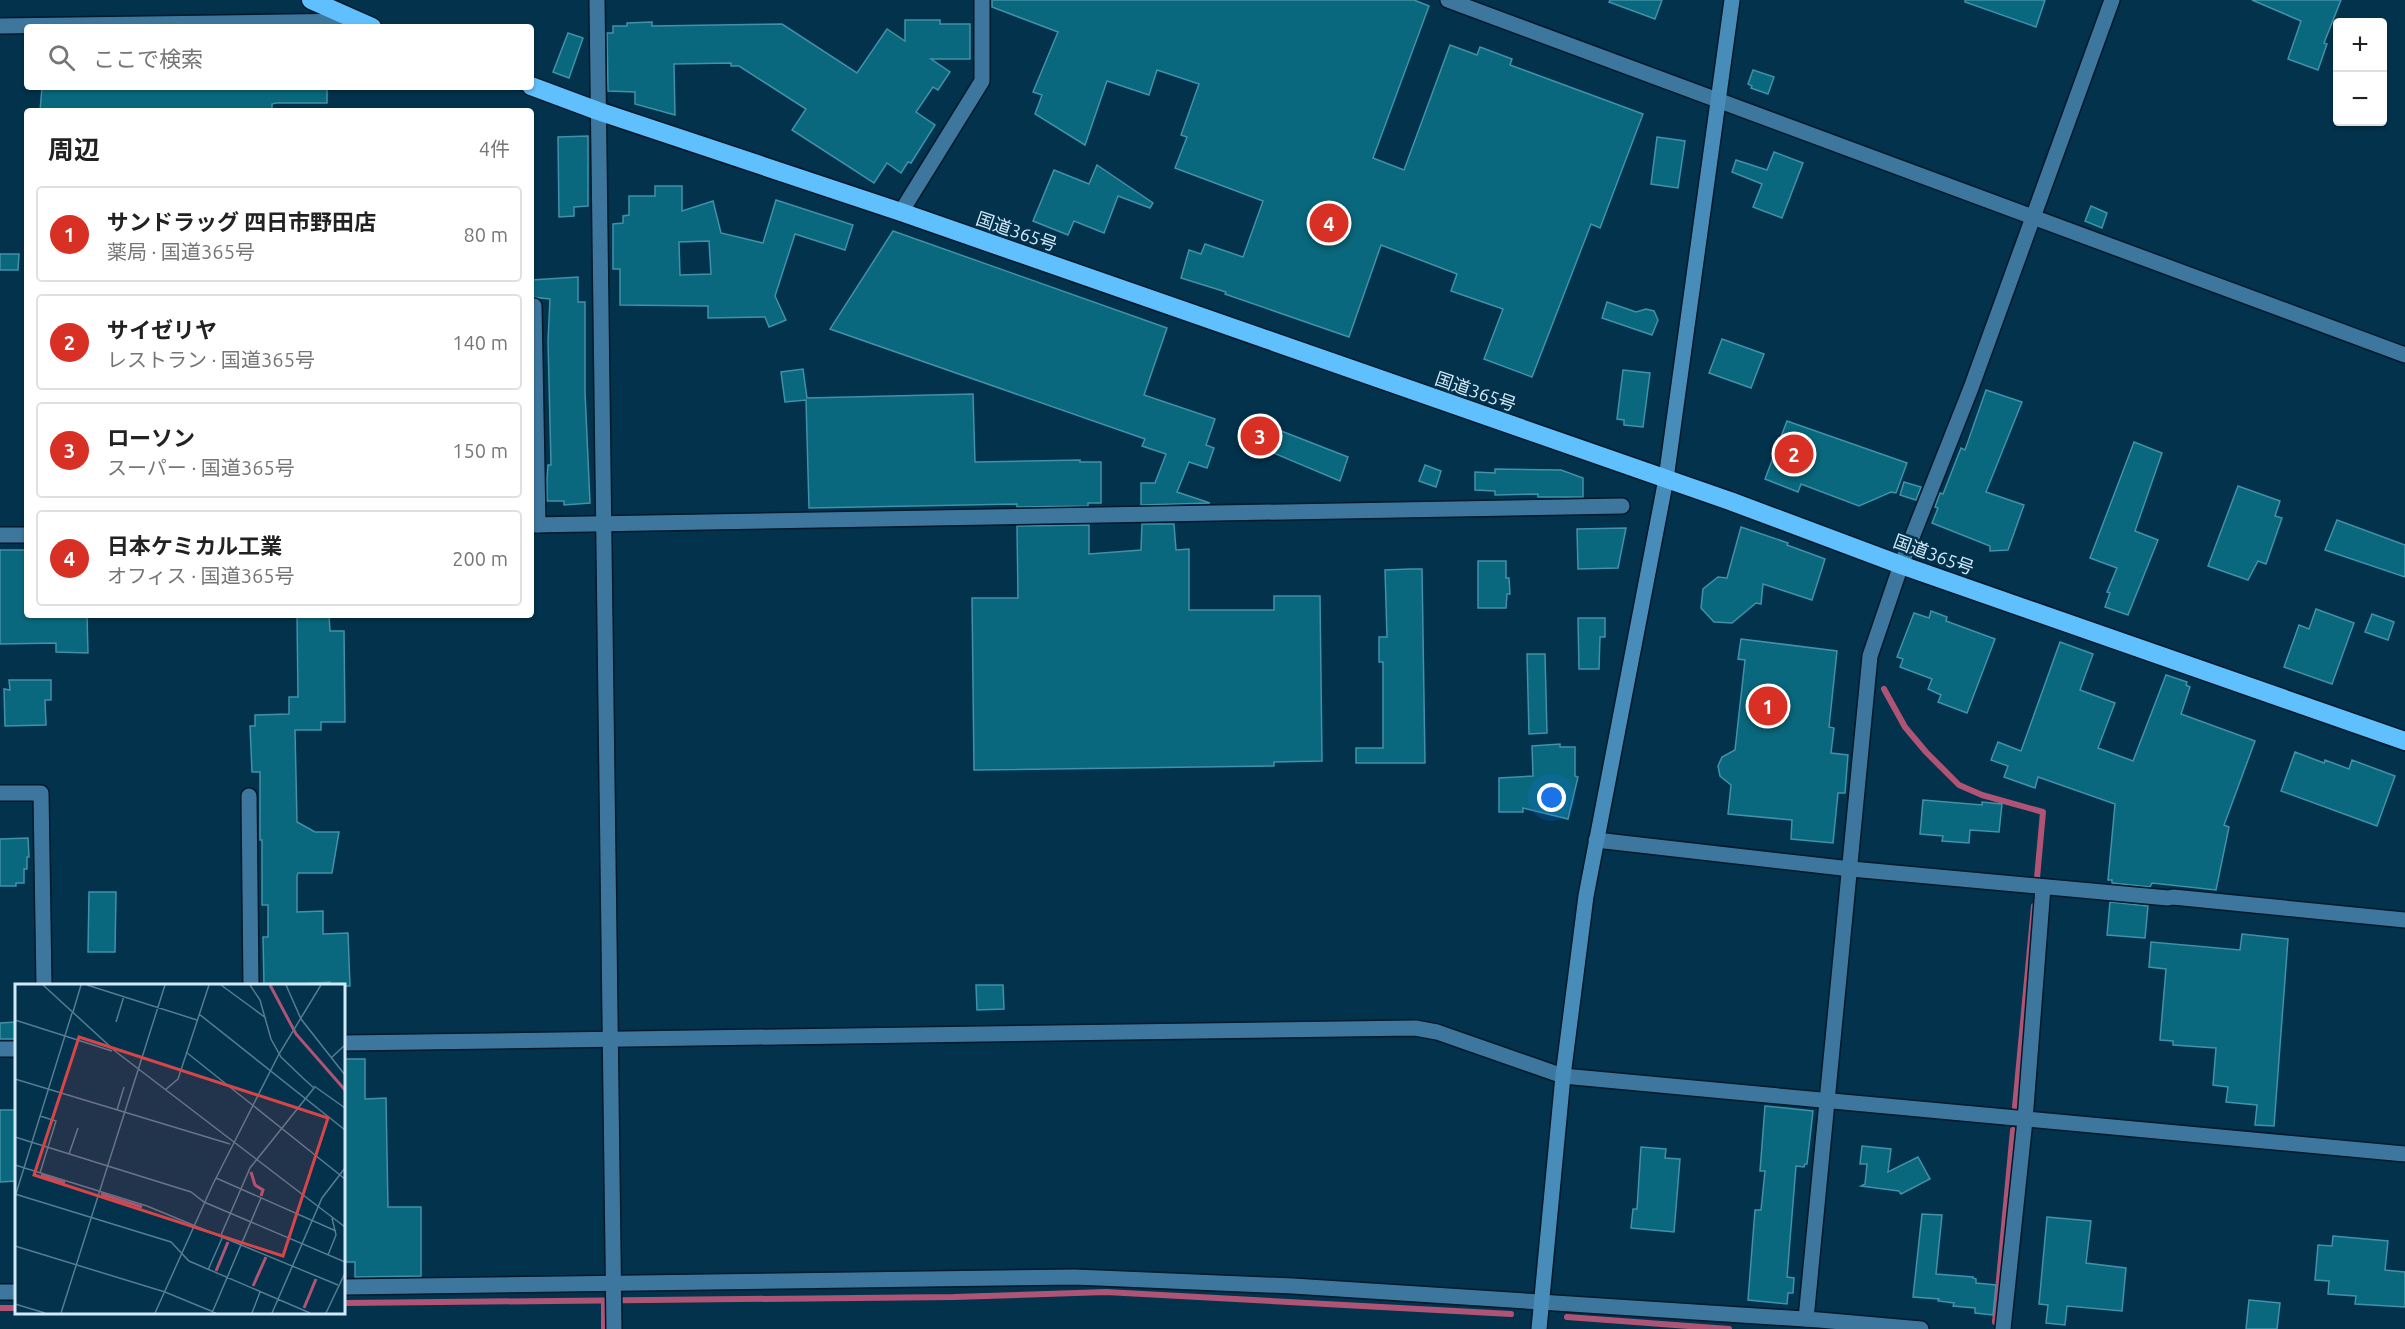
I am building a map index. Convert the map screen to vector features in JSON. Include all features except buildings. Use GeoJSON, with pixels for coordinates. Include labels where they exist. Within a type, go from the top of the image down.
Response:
{"type":"FeatureCollection","features":[{"type":"Feature","properties":{"kind":"highway"},"geometry":{"type":"LineString","coordinates":[[311,0],[364,24]]}},
{"type":"Feature","properties":{"kind":"highway","name":"国道365号"},"geometry":{"type":"LineString","coordinates":[[534,87],[598,111],[901,212],[1666,479],[1901,565],[2405,741]]}},
{"type":"Feature","properties":{"kind":"street"},"geometry":{"type":"LineString","coordinates":[[597,0],[614,1321]]}},
{"type":"Feature","properties":{"kind":"street"},"geometry":{"type":"LineString","coordinates":[[901,212],[982,81],[982,0]]}},
{"type":"Feature","properties":{"kind":"street"},"geometry":{"type":"LineString","coordinates":[[1448,0],[2405,355]]}},
{"type":"Feature","properties":{"kind":"street"},"geometry":{"type":"LineString","coordinates":[[1539,1329],[1563,1076],[1586,896],[1666,479],[1732,0]]}},
{"type":"Feature","properties":{"kind":"street"},"geometry":{"type":"LineString","coordinates":[[1816,1323],[1828,1100],[1870,656],[1901,565],[1971,388],[2112,0]]}},
{"type":"Feature","properties":{"kind":"street"},"geometry":{"type":"LineString","coordinates":[[0,26],[24,26]]}},
{"type":"Feature","properties":{"kind":"street"},"geometry":{"type":"LineString","coordinates":[[534,306],[535,525],[1622,506]]}},
{"type":"Feature","properties":{"kind":"street"},"geometry":{"type":"LineString","coordinates":[[0,535],[24,535]]}},
{"type":"Feature","properties":{"kind":"street"},"geometry":{"type":"LineString","coordinates":[[0,793],[41,793],[44,984]]}},
{"type":"Feature","properties":{"kind":"street"},"geometry":{"type":"LineString","coordinates":[[249,796],[251,984]]}},
{"type":"Feature","properties":{"kind":"street"},"geometry":{"type":"LineString","coordinates":[[1596,840],[1851,869],[2405,920]]}},
{"type":"Feature","properties":{"kind":"street"},"geometry":{"type":"LineString","coordinates":[[2003,1329],[2025,1120],[2043,887]]}},
{"type":"Feature","properties":{"kind":"street"},"geometry":{"type":"LineString","coordinates":[[345,1043],[1415,1028],[1437,1032],[1563,1076],[2405,1154]]}},
{"type":"Feature","properties":{"kind":"street"},"geometry":{"type":"LineString","coordinates":[[345,1287],[1075,1277],[1293,1286],[1921,1329]]}},
{"type":"Feature","properties":{"kind":"waterway"},"geometry":{"type":"LineString","coordinates":[[1884,689],[1905,727],[1959,785],[1982,795],[2043,812],[2037,878]]}},
{"type":"Feature","properties":{"kind":"waterway"},"geometry":{"type":"LineString","coordinates":[[2015,1107],[2034,906]]}},
{"type":"Feature","properties":{"kind":"waterway"},"geometry":{"type":"LineString","coordinates":[[1995,1322],[2013,1130]]}},
{"type":"Feature","properties":{"kind":"waterway"},"geometry":{"type":"LineString","coordinates":[[345,1303],[954,1297],[1106,1292],[1511,1314]]}},
{"type":"Feature","properties":{"kind":"waterway"},"geometry":{"type":"LineString","coordinates":[[604,1301],[604,1329]]}},
{"type":"Feature","properties":{"kind":"waterway"},"geometry":{"type":"LineString","coordinates":[[0,1308],[15,1308]]}},
{"type":"Feature","properties":{"kind":"waterway"},"geometry":{"type":"LineString","coordinates":[[1567,1317],[1729,1329]]}},
{"type":"Feature","properties":{"kind":"place","name":"日本ケミカル工業"},"geometry":{"type":"Point","coordinates":[1329,223]}},
{"type":"Feature","properties":{"kind":"place","name":"ローソン"},"geometry":{"type":"Point","coordinates":[1260,436]}},
{"type":"Feature","properties":{"kind":"place","name":"サイゼリヤ"},"geometry":{"type":"Point","coordinates":[1794,454]}},
{"type":"Feature","properties":{"kind":"place","name":"サンドラッグ 四日市野田店"},"geometry":{"type":"Point","coordinates":[1768,706]}}]}
